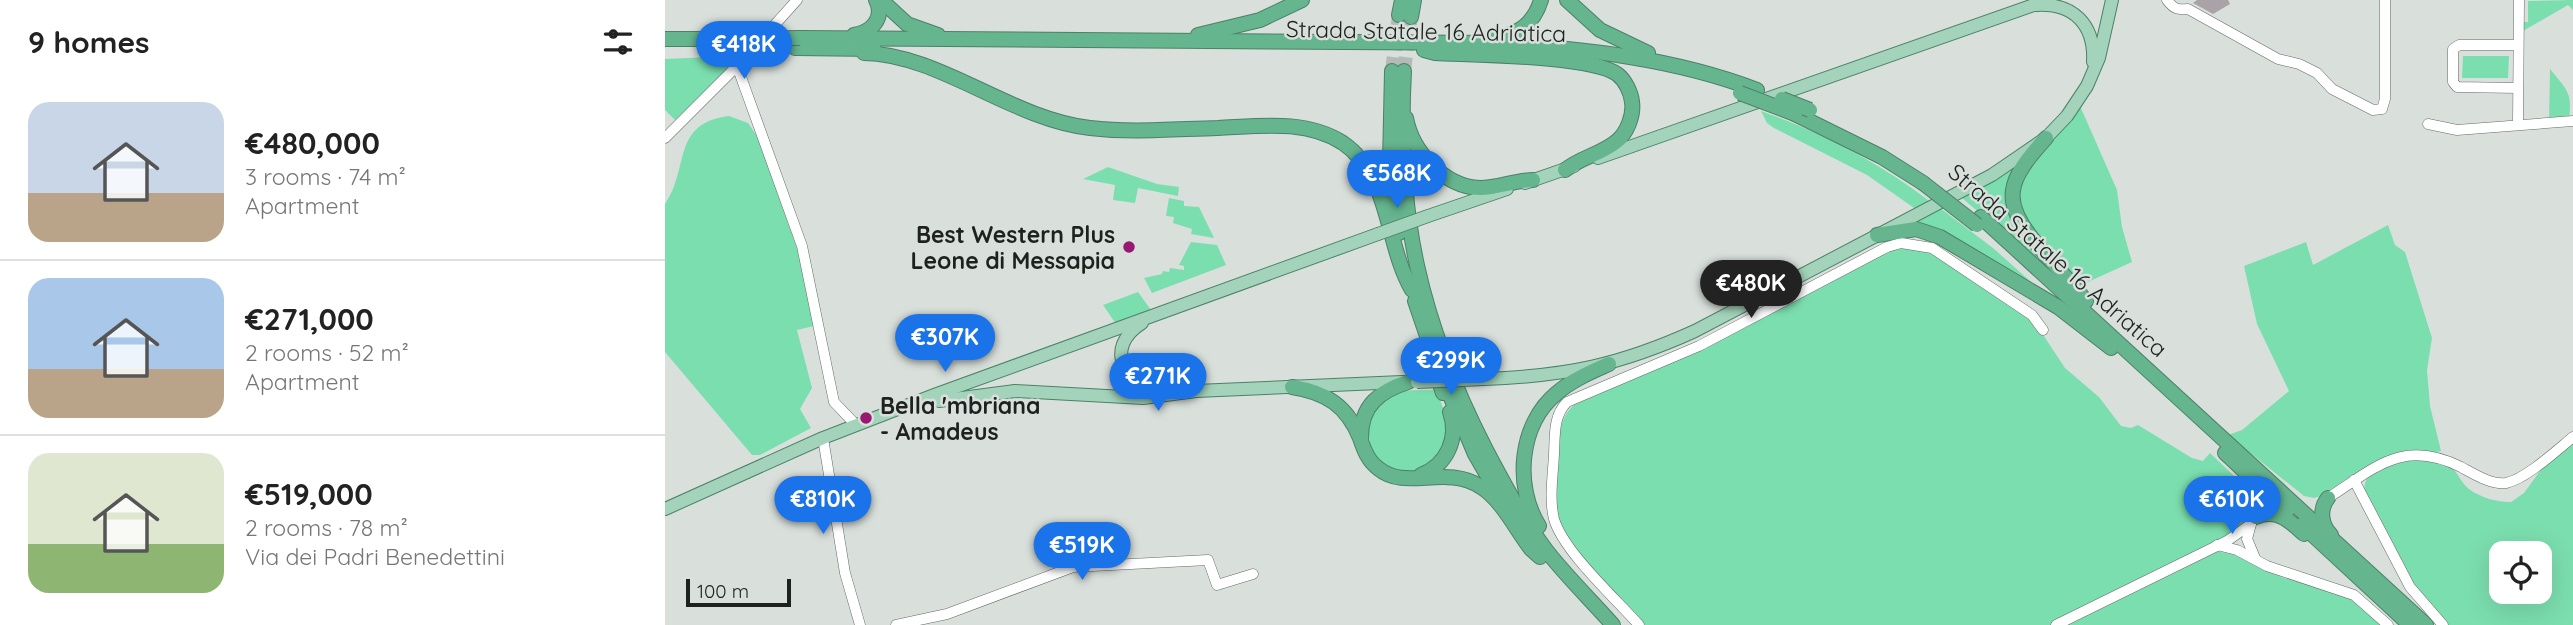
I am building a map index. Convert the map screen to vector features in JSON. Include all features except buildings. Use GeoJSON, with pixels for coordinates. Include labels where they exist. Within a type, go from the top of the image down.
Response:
{"type":"FeatureCollection","features":[{"type":"Feature","properties":{"kind":"highway"},"geometry":{"type":"LineString","coordinates":[[879,0],[902,20],[924,32],[1008,37],[1016,40]]}},
{"type":"Feature","properties":{"kind":"highway"},"geometry":{"type":"LineString","coordinates":[[797,43],[813,35],[857,35],[869,31],[879,17],[879,0]]}},
{"type":"Feature","properties":{"kind":"highway"},"geometry":{"type":"LineString","coordinates":[[1091,41],[1120,36],[1211,33],[1260,20],[1302,0]]}},
{"type":"Feature","properties":{"kind":"highway"},"geometry":{"type":"LineString","coordinates":[[1386,40],[1404,37],[1509,35],[1531,21],[1541,0]]}},
{"type":"Feature","properties":{"kind":"highway"},"geometry":{"type":"LineString","coordinates":[[1567,0],[1588,21],[1621,42],[1648,53],[1731,77],[1741,89]]}},
{"type":"Feature","properties":{"kind":"highway","name":"Strada Statale 16 Adriatica"},"geometry":{"type":"LineString","coordinates":[[665,39],[719,44]]}},
{"type":"Feature","properties":{"kind":"highway","name":"Strada Statale 16 Adriatica"},"geometry":{"type":"LineString","coordinates":[[665,48],[719,44],[1016,40],[1386,40],[1562,47],[1660,62],[1741,89],[1927,180]]}},
{"type":"Feature","properties":{"kind":"highway","name":"Strada Statale 16 Adriatica"},"geometry":{"type":"LineString","coordinates":[[797,43],[814,49],[1424,50],[1573,57],[1757,90],[1810,110],[1850,130],[1927,180],[1979,221],[2426,625]]}},
{"type":"Feature","properties":{"kind":"highway"},"geometry":{"type":"LineString","coordinates":[[814,49],[872,53],[909,61],[1031,114],[1090,128],[1289,126],[1324,133],[1352,151],[1371,176],[1381,199],[1404,277],[1412,290]]}},
{"type":"Feature","properties":{"kind":"highway"},"geometry":{"type":"LineString","coordinates":[[1424,50],[1435,53],[1527,57],[1597,66],[1619,76],[1626,85],[1632,103],[1632,114],[1624,133],[1617,141],[1577,160],[1565,170]]}},
{"type":"Feature","properties":{"kind":"highway"},"geometry":{"type":"LineString","coordinates":[[1398,71],[1390,163],[1401,246],[1412,290],[1429,343],[1475,454],[1506,508],[1540,557]]}},
{"type":"Feature","properties":{"kind":"highway"},"geometry":{"type":"LineString","coordinates":[[1398,71],[1407,77],[1406,119],[1409,132],[1420,151],[1438,171],[1472,187],[1483,188],[1533,180]]}},
{"type":"Feature","properties":{"kind":"highway"},"geometry":{"type":"LineString","coordinates":[[1398,71],[1405,210],[1422,293],[1440,347],[1464,406],[1514,504],[1547,550],[1613,625]]}},
{"type":"Feature","properties":{"kind":"highway"},"geometry":{"type":"LineString","coordinates":[[1877,235],[1907,229],[1940,237],[2058,307],[2114,344],[2115,333],[2025,231],[2014,212],[2013,196],[2017,178],[2029,157],[2046,138]]}},
{"type":"Feature","properties":{"kind":"highway"},"geometry":{"type":"LineString","coordinates":[[1417,477],[1442,461],[1453,435],[1452,418],[1430,354],[1429,343]]}},
{"type":"Feature","properties":{"kind":"highway","name":"Strada Statale 16 Adriatica"},"geometry":{"type":"LineString","coordinates":[[2114,344],[2212,441],[2410,625]]}},
{"type":"Feature","properties":{"kind":"highway"},"geometry":{"type":"LineString","coordinates":[[1587,597],[1581,583],[1532,515],[1526,496],[1524,465],[1530,435],[1539,414],[1555,394],[1579,377],[1609,364]]}},
{"type":"Feature","properties":{"kind":"highway"},"geometry":{"type":"LineString","coordinates":[[1361,441],[1362,421],[1371,403],[1385,390],[1412,382]]}},
{"type":"Feature","properties":{"kind":"highway"},"geometry":{"type":"LineString","coordinates":[[1292,387],[1318,392],[1334,401],[1348,415],[1369,458],[1380,471],[1397,478],[1455,476],[1483,488],[1531,549],[1601,625]]}},
{"type":"Feature","properties":{"kind":"highway"},"geometry":{"type":"LineString","coordinates":[[2212,441],[2218,453],[2255,490],[2259,500],[2254,520]]}},
{"type":"Feature","properties":{"kind":"highway"},"geometry":{"type":"LineString","coordinates":[[2253,466],[2262,469],[2298,500],[2313,502],[2328,498]]}},
{"type":"Feature","properties":{"kind":"highway"},"geometry":{"type":"LineString","coordinates":[[2328,498],[2322,513],[2327,531],[2357,558],[2368,573]]}},
{"type":"Feature","properties":{"kind":"highway"},"geometry":{"type":"LineString","coordinates":[[2254,520],[2267,514],[2282,516],[2315,543],[2326,548]]}},
{"type":"Feature","properties":{"kind":"main road"},"geometry":{"type":"LineString","coordinates":[[665,509],[823,438],[1005,370],[1428,216],[2047,0]]}},
{"type":"Feature","properties":{"kind":"main road"},"geometry":{"type":"LineString","coordinates":[[1161,313],[1135,328],[1125,340],[1122,357],[1125,370],[1135,382],[1152,389],[1196,391],[1484,379],[1556,375],[1609,364],[1654,349],[1695,331],[1992,175],[2046,138],[2075,105],[2087,86],[2099,58],[2112,0]]}},
{"type":"Feature","properties":{"kind":"main road"},"geometry":{"type":"LineString","coordinates":[[2033,5],[2047,4],[2072,10],[2085,24],[2091,37],[2094,60],[2087,86]]}},
{"type":"Feature","properties":{"kind":"main road"},"geometry":{"type":"LineString","coordinates":[[1003,392],[996,390],[992,383],[993,378],[1005,370]]}},
{"type":"Feature","properties":{"kind":"main road"},"geometry":{"type":"LineString","coordinates":[[897,410],[952,398],[1003,392],[1143,398],[1196,391]]}},
{"type":"Feature","properties":{"kind":"street"},"geometry":{"type":"LineString","coordinates":[[665,138],[737,66],[797,0]]}},
{"type":"Feature","properties":{"kind":"street"},"geometry":{"type":"LineString","coordinates":[[2167,0],[2178,10],[2188,9],[2278,59],[2317,72],[2332,89],[2373,110],[2382,109],[2385,99],[2385,0]]}},
{"type":"Feature","properties":{"kind":"street"},"geometry":{"type":"LineString","coordinates":[[2518,124],[2519,0]]}},
{"type":"Feature","properties":{"kind":"street"},"geometry":{"type":"LineString","coordinates":[[2518,45],[2459,46],[2453,50],[2453,82],[2457,87],[2518,88]]}},
{"type":"Feature","properties":{"kind":"street"},"geometry":{"type":"LineString","coordinates":[[737,66],[801,246],[834,402],[856,425]]}},
{"type":"Feature","properties":{"kind":"street"},"geometry":{"type":"LineString","coordinates":[[2428,124],[2457,130],[2573,121]]}},
{"type":"Feature","properties":{"kind":"street"},"geometry":{"type":"LineString","coordinates":[[1639,625],[1581,562],[1555,523],[1552,504],[1555,426],[1560,409],[1567,402],[1699,346],[1887,247],[1901,243],[1932,248],[2032,315],[2043,330]]}},
{"type":"Feature","properties":{"kind":"street"},"geometry":{"type":"LineString","coordinates":[[2328,498],[2389,459],[2415,456],[2442,460],[2492,481],[2506,483],[2522,475],[2573,437]]}},
{"type":"Feature","properties":{"kind":"street"},"geometry":{"type":"LineString","coordinates":[[823,438],[845,573],[860,625]]}},
{"type":"Feature","properties":{"kind":"street"},"geometry":{"type":"LineString","coordinates":[[2354,480],[2410,587],[2443,625]]}},
{"type":"Feature","properties":{"kind":"street"},"geometry":{"type":"LineString","coordinates":[[2056,625],[2217,545],[2254,520]]}},
{"type":"Feature","properties":{"kind":"street"},"geometry":{"type":"LineString","coordinates":[[2254,520],[2247,539],[2256,559]]}},
{"type":"Feature","properties":{"kind":"street"},"geometry":{"type":"LineString","coordinates":[[2217,545],[2237,550],[2281,571],[2354,595],[2388,625]]}},
{"type":"Feature","properties":{"kind":"street"},"geometry":{"type":"LineString","coordinates":[[896,625],[947,614],[1073,567],[1208,559],[1217,585],[1253,574]]}},
{"type":"Feature","properties":{"kind":"green space"},"geometry":{"type":"Polygon","coordinates":[[[2573,0],[2573,10],[2568,5],[2523,31],[2523,22],[2528,22],[2528,1],[2573,0]]]}},
{"type":"Feature","properties":{"kind":"green space"},"geometry":{"type":"Polygon","coordinates":[[[734,56],[738,61],[675,120],[665,110],[665,59],[734,56]]]}},
{"type":"Feature","properties":{"kind":"green space"},"geometry":{"type":"Polygon","coordinates":[[[2463,56],[2509,56],[2508,78],[2462,78],[2463,56]]]}},
{"type":"Feature","properties":{"kind":"green space"},"geometry":{"type":"Polygon","coordinates":[[[2550,69],[2567,91],[2570,103],[2569,119],[2549,122],[2550,69]]]}},
{"type":"Feature","properties":{"kind":"green space"},"geometry":{"type":"Polygon","coordinates":[[[2080,106],[2117,190],[2122,227],[2132,262],[2079,286],[2026,227],[2018,205],[2019,190],[2035,158],[2080,106]]]}},
{"type":"Feature","properties":{"kind":"green space"},"geometry":{"type":"Polygon","coordinates":[[[1761,111],[1850,150],[1932,203],[1914,208],[1867,175],[1774,128],[1767,123],[1761,111]]]}},
{"type":"Feature","properties":{"kind":"green space"},"geometry":{"type":"Polygon","coordinates":[[[729,116],[748,123],[757,136],[797,248],[814,326],[797,330],[812,388],[800,409],[811,428],[760,455],[752,455],[665,352],[665,204],[673,190],[690,137],[711,120],[729,116]]]}},
{"type":"Feature","properties":{"kind":"green space"},"geometry":{"type":"Polygon","coordinates":[[[2018,164],[2010,203],[2069,289],[1962,198],[2018,164]]]}},
{"type":"Feature","properties":{"kind":"green space"},"geometry":{"type":"Polygon","coordinates":[[[1108,167],[1157,184],[1179,187],[1178,196],[1138,188],[1135,203],[1113,200],[1115,185],[1083,179],[1108,167]]]}},
{"type":"Feature","properties":{"kind":"green space"},"geometry":{"type":"Polygon","coordinates":[[[1169,198],[1184,201],[1184,206],[1199,207],[1214,238],[1191,234],[1192,229],[1173,223],[1174,217],[1166,216],[1169,198]]]}},
{"type":"Feature","properties":{"kind":"green space"},"geometry":{"type":"Polygon","coordinates":[[[1940,208],[1993,248],[2048,297],[1910,224],[1940,208]]]}},
{"type":"Feature","properties":{"kind":"green space"},"geometry":{"type":"Polygon","coordinates":[[[2388,225],[2395,245],[2405,252],[2432,338],[2427,370],[2430,406],[2441,451],[2389,456],[2370,465],[2325,495],[2314,498],[2304,496],[2228,435],[2242,430],[2289,391],[2257,324],[2244,266],[2306,242],[2313,265],[2388,225]]]}},
{"type":"Feature","properties":{"kind":"green space"},"geometry":{"type":"Polygon","coordinates":[[[1191,242],[1217,245],[1226,265],[1152,293],[1144,278],[1162,274],[1163,271],[1169,272],[1170,268],[1184,270],[1184,266],[1179,265],[1191,242]]]}},
{"type":"Feature","properties":{"kind":"green space"},"geometry":{"type":"Polygon","coordinates":[[[1908,248],[1934,254],[2032,318],[2065,368],[2099,397],[2121,426],[2131,428],[2138,425],[2192,458],[2203,461],[2210,453],[2250,491],[2255,501],[2250,520],[2226,538],[2051,625],[1645,625],[1585,561],[1564,533],[1558,520],[1555,497],[1559,440],[1561,426],[1571,408],[1577,402],[1658,368],[1893,250],[1908,248]]]}},
{"type":"Feature","properties":{"kind":"green space"},"geometry":{"type":"Polygon","coordinates":[[[1138,292],[1151,310],[1116,324],[1103,305],[1138,292]]]}},
{"type":"Feature","properties":{"kind":"green space"},"geometry":{"type":"Polygon","coordinates":[[[1436,390],[1448,430],[1440,455],[1434,463],[1419,470],[1402,473],[1388,468],[1377,458],[1371,444],[1369,429],[1372,414],[1381,401],[1398,392],[1436,390]]]}},
{"type":"Feature","properties":{"kind":"green space"},"geometry":{"type":"Polygon","coordinates":[[[2573,443],[2573,625],[2448,625],[2414,587],[2364,490],[2367,479],[2384,465],[2421,460],[2443,463],[2452,468],[2465,486],[2479,495],[2511,502],[2524,493],[2543,467],[2573,443]]]}},
{"type":"Feature","properties":{"kind":"green space"},"geometry":{"type":"Polygon","coordinates":[[[2217,551],[2243,557],[2284,578],[2353,599],[2384,625],[2065,625],[2217,551]]]}},
{"type":"Feature","properties":{"kind":"tunnel"},"geometry":{"type":"LineString","coordinates":[[1392,71],[1399,15]]}},
{"type":"Feature","properties":{"kind":"tunnel"},"geometry":{"type":"LineString","coordinates":[[1404,71],[1411,17]]}},
{"type":"Feature","properties":{"kind":"place","name":"Best Western Plus Leone di Messapia"},"geometry":{"type":"Point","coordinates":[1129,247]}},
{"type":"Feature","properties":{"kind":"place","name":"Bella 'mbriana - Amadeus"},"geometry":{"type":"Point","coordinates":[866,418]}}]}
